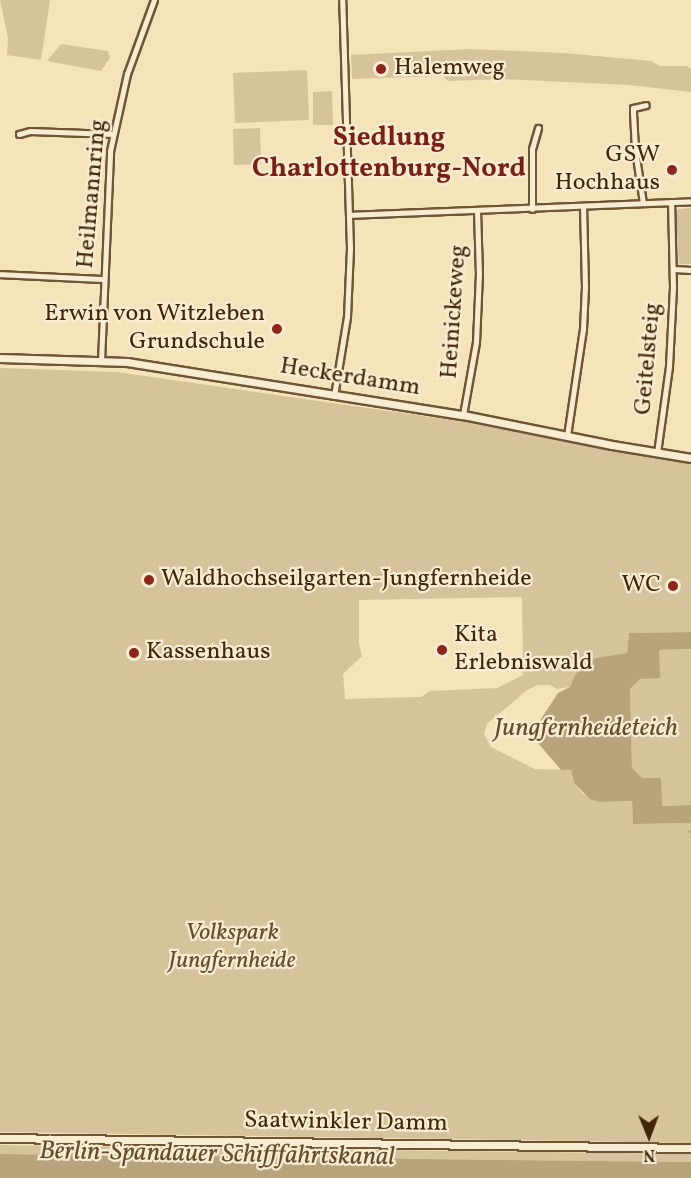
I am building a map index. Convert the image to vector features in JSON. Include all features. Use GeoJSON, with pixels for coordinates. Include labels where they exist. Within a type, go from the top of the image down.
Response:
{"type":"FeatureCollection","features":[{"type":"Feature","properties":{"kind":"street","name":"Heilmannring"},"geometry":{"type":"LineString","coordinates":[[101,361],[106,193],[113,134],[136,46],[154,0]]}},
{"type":"Feature","properties":{"kind":"street"},"geometry":{"type":"LineString","coordinates":[[334,396],[347,317],[350,248],[342,0]]}},
{"type":"Feature","properties":{"kind":"street"},"geometry":{"type":"LineString","coordinates":[[643,203],[636,161],[633,108],[646,105]]}},
{"type":"Feature","properties":{"kind":"street"},"geometry":{"type":"LineString","coordinates":[[532,209],[532,149],[538,128]]}},
{"type":"Feature","properties":{"kind":"street"},"geometry":{"type":"LineString","coordinates":[[19,134],[38,130],[113,134]]}},
{"type":"Feature","properties":{"kind":"street"},"geometry":{"type":"LineString","coordinates":[[349,215],[691,201]]}},
{"type":"Feature","properties":{"kind":"street","name":"Geitelsteig"},"geometry":{"type":"LineString","coordinates":[[657,453],[669,366],[674,268],[671,202]]}},
{"type":"Feature","properties":{"kind":"street"},"geometry":{"type":"LineString","coordinates":[[567,436],[583,329],[585,287],[583,207]]}},
{"type":"Feature","properties":{"kind":"street","name":"Heinickeweg"},"geometry":{"type":"LineString","coordinates":[[463,415],[476,342],[479,274],[477,211]]}},
{"type":"Feature","properties":{"kind":"street"},"geometry":{"type":"LineString","coordinates":[[674,268],[691,270]]}},
{"type":"Feature","properties":{"kind":"street"},"geometry":{"type":"LineString","coordinates":[[0,274],[104,279]]}},
{"type":"Feature","properties":{"kind":"street","name":"Heckerdamm"},"geometry":{"type":"LineString","coordinates":[[0,358],[127,362],[463,415],[691,458]]}},
{"type":"Feature","properties":{"kind":"street","name":"Saatwinkler Damm"},"geometry":{"type":"LineString","coordinates":[[0,1138],[691,1148]]}},
{"type":"Feature","properties":{"kind":"green space"},"geometry":{"type":"Polygon","coordinates":[[[0,0],[50,0],[41,60],[7,55],[8,38],[0,0]]]}},
{"type":"Feature","properties":{"kind":"green space"},"geometry":{"type":"Polygon","coordinates":[[[61,44],[108,51],[110,58],[101,71],[47,61],[61,44]]]}},
{"type":"Feature","properties":{"kind":"green space"},"geometry":{"type":"Polygon","coordinates":[[[470,49],[564,53],[651,61],[660,66],[687,66],[691,68],[691,92],[629,85],[502,79],[448,81],[443,76],[352,79],[351,55],[470,49]]]}},
{"type":"Feature","properties":{"kind":"green space"},"geometry":{"type":"Polygon","coordinates":[[[307,70],[309,120],[235,123],[233,73],[307,70]]]}},
{"type":"Feature","properties":{"kind":"green space"},"geometry":{"type":"Polygon","coordinates":[[[332,91],[333,125],[313,125],[313,92],[332,91]]]}},
{"type":"Feature","properties":{"kind":"green space"},"geometry":{"type":"Polygon","coordinates":[[[260,128],[261,164],[234,165],[233,129],[260,128]]]}},
{"type":"Feature","properties":{"kind":"green space"},"geometry":{"type":"Polygon","coordinates":[[[691,208],[691,264],[679,264],[675,212],[679,209],[691,208]]]}},
{"type":"Feature","properties":{"kind":"green space","name":"Volkspark Jungfernheide"},"geometry":{"type":"Polygon","coordinates":[[[0,368],[117,372],[465,422],[691,464],[691,632],[629,633],[627,654],[597,658],[584,665],[575,675],[570,687],[557,689],[550,685],[538,685],[527,690],[487,724],[484,734],[491,747],[535,769],[571,770],[574,783],[582,793],[599,802],[632,801],[633,824],[691,823],[691,1143],[0,1132],[0,368]],[[522,597],[359,600],[359,644],[362,656],[343,674],[345,699],[421,697],[430,691],[497,688],[523,675],[522,597]]]}},
{"type":"Feature","properties":{"kind":"green space"},"geometry":{"type":"Polygon","coordinates":[[[691,649],[691,805],[661,806],[632,768],[630,689],[659,650],[691,649]]]}},
{"type":"Feature","properties":{"kind":"green space"},"geometry":{"type":"Polygon","coordinates":[[[0,1145],[691,1154],[691,1162],[0,1154],[0,1145]]]}},
{"type":"Feature","properties":{"kind":"water","name":"Jungfernheideteich"},"geometry":{"type":"Polygon","coordinates":[[[691,632],[691,649],[659,650],[660,678],[640,679],[630,689],[632,768],[642,778],[661,778],[662,806],[691,805],[691,823],[633,824],[632,801],[599,802],[590,799],[574,783],[571,770],[561,770],[538,743],[541,719],[558,693],[570,687],[575,675],[584,665],[596,658],[627,653],[629,633],[691,632]]]}},
{"type":"Feature","properties":{"kind":"water","name":"Berlin-Spandauer Schifffahrtskanal"},"geometry":{"type":"Polygon","coordinates":[[[0,1154],[691,1162],[691,1178],[0,1178],[0,1154]]]}},
{"type":"Feature","properties":{"kind":"place","name":"Halemweg"},"geometry":{"type":"Point","coordinates":[381,69]}},
{"type":"Feature","properties":{"kind":"place","name":"GSW Hochhaus"},"geometry":{"type":"Point","coordinates":[672,170]}},
{"type":"Feature","properties":{"kind":"place","name":"Erwin von Witzleben Grundschule"},"geometry":{"type":"Point","coordinates":[277,329]}},
{"type":"Feature","properties":{"kind":"place","name":"Waldhochseilgarten-Jungfernheide"},"geometry":{"type":"Point","coordinates":[149,580]}},
{"type":"Feature","properties":{"kind":"place","name":"WC"},"geometry":{"type":"Point","coordinates":[673,586]}},
{"type":"Feature","properties":{"kind":"place","name":"Kita Erlebniswald"},"geometry":{"type":"Point","coordinates":[442,650]}},
{"type":"Feature","properties":{"kind":"place","name":"Kassenhaus"},"geometry":{"type":"Point","coordinates":[134,653]}},
{"type":"Feature","properties":{"kind":"district","name":"Siedlung Charlottenburg-Nord"},"geometry":{"type":"Point","coordinates":[389,154]}}]}
